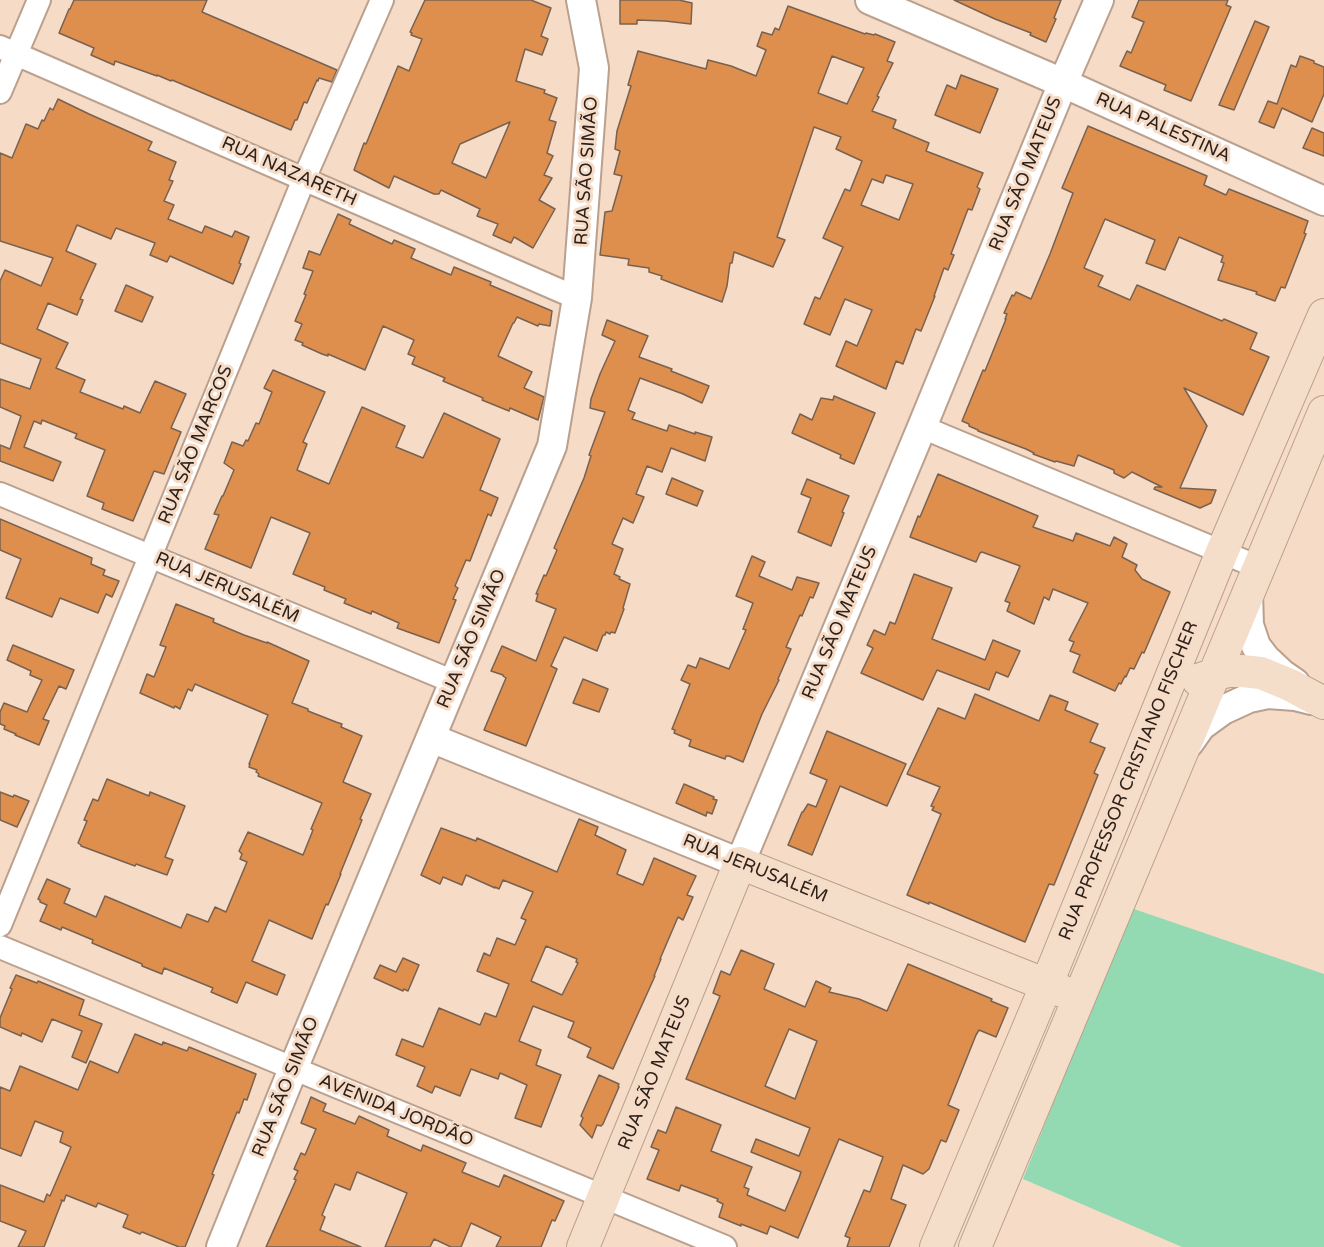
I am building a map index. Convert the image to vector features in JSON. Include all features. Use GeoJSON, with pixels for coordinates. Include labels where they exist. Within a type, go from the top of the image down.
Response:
{"type":"FeatureCollection","features":[{"type":"Feature","properties":{"kind":"main road","name":"RUA PROFESSOR CRISTIANO FISCHER"},"geometry":{"type":"LineString","coordinates":[[936,1247],[1046,986],[1222,552],[1324,315]]}},
{"type":"Feature","properties":{"kind":"main road","name":"RUA PROFESSOR CRISTIANO FISCHER"},"geometry":{"type":"LineString","coordinates":[[975,1247],[1324,412]]}},
{"type":"Feature","properties":{"kind":"main road"},"geometry":{"type":"LineString","coordinates":[[1154,717],[1173,694],[1192,682],[1229,671],[1261,673],[1324,703]]}},
{"type":"Feature","properties":{"kind":"main road","name":"RUA JERUSALÉM"},"geometry":{"type":"LineString","coordinates":[[740,863],[1080,998]]}},
{"type":"Feature","properties":{"kind":"main road","name":"RUA SÃO MATEUS"},"geometry":{"type":"LineString","coordinates":[[583,1247],[740,863]]}},
{"type":"Feature","properties":{"kind":"street"},"geometry":{"type":"LineString","coordinates":[[0,92],[8,50],[39,0]]}},
{"type":"Feature","properties":{"kind":"street","name":"RUA SÃO MARCOS"},"geometry":{"type":"LineString","coordinates":[[0,925],[304,179],[382,0]]}},
{"type":"Feature","properties":{"kind":"street","name":"RUA SÃO SIMÃO"},"geometry":{"type":"LineString","coordinates":[[221,1247],[552,446],[577,298],[594,68],[581,0]]}},
{"type":"Feature","properties":{"kind":"street","name":"RUA PALESTINA"},"geometry":{"type":"LineString","coordinates":[[870,0],[1063,83],[1324,201]]}},
{"type":"Feature","properties":{"kind":"street","name":"RUA SÃO MATEUS"},"geometry":{"type":"LineString","coordinates":[[740,863],[1099,0]]}},
{"type":"Feature","properties":{"kind":"street","name":"RUA NAZARETH"},"geometry":{"type":"LineString","coordinates":[[8,50],[577,298]]}},
{"type":"Feature","properties":{"kind":"street"},"geometry":{"type":"LineString","coordinates":[[922,427],[1222,552],[1253,580],[1249,625],[1256,646],[1266,660],[1282,674],[1324,703]]}},
{"type":"Feature","properties":{"kind":"street","name":"RUA JERUSALÉM"},"geometry":{"type":"LineString","coordinates":[[0,494],[454,682]]}},
{"type":"Feature","properties":{"kind":"street"},"geometry":{"type":"LineString","coordinates":[[1184,750],[1201,726],[1223,710],[1249,698],[1268,694],[1295,696],[1324,703]]}},
{"type":"Feature","properties":{"kind":"street","name":"RUA JERUSALÉM"},"geometry":{"type":"LineString","coordinates":[[431,738],[740,863]]}},
{"type":"Feature","properties":{"kind":"street","name":"AVENIDA JORDÃO"},"geometry":{"type":"LineString","coordinates":[[0,947],[725,1247]]}},
{"type":"Feature","properties":{"kind":"green space"},"geometry":{"type":"Polygon","coordinates":[[[1131,908],[1324,974],[1324,1247],[1182,1247],[1023,1179],[1131,908]]]}},
{"type":"Feature","properties":{"kind":"building"},"geometry":{"type":"Polygon","coordinates":[[[74,0],[207,0],[202,12],[337,70],[332,82],[319,78],[317,80],[291,130],[172,80],[115,61],[114,65],[91,55],[94,48],[59,33],[74,0]]]}},
{"type":"Feature","properties":{"kind":"building"},"geometry":{"type":"Polygon","coordinates":[[[425,0],[531,0],[551,8],[541,36],[548,39],[542,55],[525,49],[516,81],[545,90],[544,93],[557,98],[549,120],[556,122],[547,153],[553,156],[544,175],[552,178],[539,200],[555,209],[533,248],[514,237],[511,243],[493,235],[498,224],[477,216],[480,209],[441,190],[439,194],[434,194],[394,176],[389,188],[354,170],[398,66],[409,71],[422,39],[411,35],[410,32],[425,0]],[[510,122],[460,144],[452,163],[486,178],[510,122]]]}},
{"type":"Feature","properties":{"kind":"building"},"geometry":{"type":"Polygon","coordinates":[[[620,0],[679,0],[692,3],[691,24],[637,20],[637,24],[620,24],[620,0]]]}},
{"type":"Feature","properties":{"kind":"building"},"geometry":{"type":"Polygon","coordinates":[[[954,0],[1061,0],[1046,42],[1030,35],[1031,33],[954,0]]]}},
{"type":"Feature","properties":{"kind":"building"},"geometry":{"type":"Polygon","coordinates":[[[1139,0],[1228,0],[1226,5],[1231,7],[1191,101],[1164,90],[1166,85],[1120,66],[1127,51],[1131,53],[1144,22],[1132,17],[1139,0]]]}},
{"type":"Feature","properties":{"kind":"building"},"geometry":{"type":"Polygon","coordinates":[[[788,6],[865,34],[875,34],[895,42],[887,61],[893,63],[872,111],[896,120],[893,128],[929,143],[926,151],[983,173],[972,210],[968,209],[951,254],[954,255],[948,270],[944,268],[921,331],[916,329],[903,364],[896,361],[886,389],[836,366],[846,341],[857,346],[872,310],[845,299],[830,335],[804,324],[815,297],[820,299],[843,247],[823,238],[845,189],[850,191],[862,161],[836,149],[841,137],[814,127],[777,237],[785,240],[773,267],[734,252],[722,302],[661,279],[662,276],[649,272],[649,268],[628,265],[629,259],[600,255],[605,212],[612,211],[622,176],[614,174],[620,151],[615,149],[617,131],[631,86],[628,85],[638,51],[706,69],[708,60],[756,76],[766,50],[757,46],[762,32],[772,35],[775,28],[779,30],[788,6]],[[832,56],[818,93],[847,104],[864,68],[832,56]],[[886,175],[883,183],[872,179],[861,205],[899,220],[913,184],[886,175]]]}},
{"type":"Feature","properties":{"kind":"building"},"geometry":{"type":"Polygon","coordinates":[[[1255,21],[1269,27],[1234,110],[1219,105],[1255,21]]]}},
{"type":"Feature","properties":{"kind":"building"},"geometry":{"type":"Polygon","coordinates":[[[1300,56],[1324,67],[1324,94],[1312,122],[1282,108],[1274,128],[1259,122],[1268,101],[1277,104],[1291,65],[1296,67],[1300,56]]]}},
{"type":"Feature","properties":{"kind":"building"},"geometry":{"type":"Polygon","coordinates":[[[961,75],[998,89],[980,133],[935,115],[947,85],[956,89],[961,75]]]}},
{"type":"Feature","properties":{"kind":"building"},"geometry":{"type":"Polygon","coordinates":[[[58,99],[152,142],[148,150],[176,162],[169,180],[173,181],[164,201],[174,205],[168,219],[202,233],[205,226],[232,237],[235,231],[249,237],[233,284],[170,256],[167,262],[150,255],[155,243],[116,228],[111,239],[77,225],[66,251],[96,264],[80,299],[83,300],[77,315],[48,303],[37,329],[68,343],[56,368],[85,380],[80,392],[123,409],[124,406],[140,413],[155,381],[186,394],[171,428],[181,432],[164,474],[154,471],[133,521],[102,509],[104,503],[87,496],[105,450],[75,438],[77,434],[42,420],[41,424],[34,421],[24,447],[61,462],[53,481],[0,461],[0,445],[10,449],[21,416],[0,407],[0,379],[30,389],[41,359],[0,343],[0,281],[5,270],[41,286],[53,258],[0,241],[0,153],[12,158],[26,124],[38,129],[50,108],[53,110],[58,99]]]}},
{"type":"Feature","properties":{"kind":"building"},"geometry":{"type":"Polygon","coordinates":[[[1088,126],[1207,176],[1204,185],[1226,195],[1229,189],[1308,221],[1304,233],[1306,234],[1285,288],[1281,287],[1275,301],[1256,294],[1257,292],[1218,280],[1224,263],[1221,262],[1223,256],[1179,237],[1165,270],[1146,263],[1155,240],[1105,219],[1084,268],[1103,276],[1098,286],[1130,300],[1137,285],[1222,321],[1224,319],[1257,333],[1250,349],[1269,357],[1243,415],[1184,388],[1207,426],[1180,488],[1216,490],[1211,503],[1200,508],[1154,489],[1162,487],[1132,472],[1124,478],[1114,473],[1114,470],[1078,455],[1074,466],[1055,462],[978,431],[962,421],[1006,319],[1007,314],[1004,313],[1012,295],[1014,296],[1016,292],[1031,299],[1073,193],[1062,188],[1088,126]]]}},
{"type":"Feature","properties":{"kind":"building"},"geometry":{"type":"Polygon","coordinates":[[[1312,128],[1324,133],[1324,156],[1303,148],[1312,128]]]}},
{"type":"Feature","properties":{"kind":"building"},"geometry":{"type":"Polygon","coordinates":[[[338,214],[351,220],[349,224],[392,244],[394,240],[415,249],[411,258],[451,275],[454,267],[552,311],[550,326],[539,324],[538,326],[517,317],[498,356],[532,372],[524,388],[544,397],[538,420],[510,408],[509,411],[482,400],[483,398],[443,381],[445,378],[412,364],[415,357],[408,354],[414,340],[383,326],[365,370],[328,354],[328,356],[322,354],[295,340],[302,324],[295,321],[313,271],[303,268],[309,251],[320,255],[338,214]]]}},
{"type":"Feature","properties":{"kind":"building"},"geometry":{"type":"Polygon","coordinates":[[[126,285],[153,297],[142,322],[115,311],[126,285]]]}},
{"type":"Feature","properties":{"kind":"building"},"geometry":{"type":"Polygon","coordinates":[[[607,320],[648,336],[639,357],[709,386],[702,403],[640,378],[628,410],[635,413],[632,419],[667,431],[669,425],[712,437],[705,461],[671,448],[662,472],[647,466],[636,494],[644,497],[633,523],[623,518],[612,544],[623,549],[614,574],[630,584],[615,633],[606,632],[603,635],[597,651],[564,637],[551,666],[557,669],[526,746],[484,730],[506,678],[491,671],[502,646],[536,661],[556,609],[536,601],[538,594],[536,594],[557,550],[554,548],[584,478],[591,456],[589,455],[605,412],[590,408],[600,374],[615,341],[602,335],[607,320]]]}},
{"type":"Feature","properties":{"kind":"building"},"geometry":{"type":"Polygon","coordinates":[[[273,370],[325,392],[303,442],[307,444],[297,470],[329,484],[362,407],[405,426],[396,447],[423,458],[444,413],[500,439],[480,490],[498,498],[491,516],[488,514],[470,561],[466,560],[455,586],[458,588],[453,599],[456,600],[439,643],[397,628],[399,623],[372,611],[371,614],[344,603],[346,599],[324,590],[325,587],[293,574],[310,533],[271,517],[251,568],[205,549],[219,515],[214,514],[234,470],[224,463],[232,442],[243,446],[246,440],[248,441],[256,423],[259,424],[272,392],[264,388],[273,370]]]}},
{"type":"Feature","properties":{"kind":"building"},"geometry":{"type":"Polygon","coordinates":[[[834,396],[875,413],[854,464],[840,458],[841,455],[792,433],[800,414],[812,420],[821,398],[833,400],[834,396]]]}},
{"type":"Feature","properties":{"kind":"building"},"geometry":{"type":"Polygon","coordinates":[[[938,474],[1038,516],[1033,527],[1073,541],[1076,533],[1110,546],[1114,537],[1127,544],[1122,557],[1137,565],[1135,570],[1142,579],[1170,592],[1144,653],[1142,652],[1134,669],[1130,668],[1115,691],[1073,672],[1080,655],[1070,651],[1074,642],[1069,640],[1088,603],[1053,589],[1049,600],[1044,597],[1034,624],[1007,611],[1010,603],[1005,601],[1020,566],[982,552],[976,562],[910,537],[938,474]]]}},
{"type":"Feature","properties":{"kind":"building"},"geometry":{"type":"Polygon","coordinates":[[[672,478],[703,491],[697,506],[666,494],[672,478]]]}},
{"type":"Feature","properties":{"kind":"building"},"geometry":{"type":"Polygon","coordinates":[[[807,479],[849,496],[831,546],[798,532],[811,498],[801,494],[807,479]]]}},
{"type":"Feature","properties":{"kind":"building"},"geometry":{"type":"Polygon","coordinates":[[[0,519],[92,558],[91,564],[105,570],[103,575],[119,581],[112,597],[106,594],[98,613],[60,598],[52,617],[6,598],[21,559],[0,550],[0,519]]]}},
{"type":"Feature","properties":{"kind":"building"},"geometry":{"type":"Polygon","coordinates":[[[752,556],[765,562],[759,576],[792,590],[797,577],[819,583],[813,598],[810,597],[802,616],[800,615],[786,647],[791,649],[743,762],[729,756],[725,759],[689,746],[691,740],[674,733],[675,730],[672,729],[690,684],[681,680],[688,665],[696,668],[700,658],[729,669],[746,630],[743,629],[753,603],[736,596],[752,556]]]}},
{"type":"Feature","properties":{"kind":"building"},"geometry":{"type":"Polygon","coordinates":[[[914,574],[952,588],[932,639],[985,660],[993,640],[1020,651],[1008,677],[996,672],[989,690],[937,670],[923,700],[861,673],[873,648],[867,645],[874,630],[885,635],[890,622],[895,624],[914,574]]]}},
{"type":"Feature","properties":{"kind":"building"},"geometry":{"type":"Polygon","coordinates":[[[176,604],[214,619],[213,622],[309,661],[292,703],[342,724],[341,727],[362,736],[343,782],[371,794],[341,874],[312,939],[269,920],[252,961],[285,975],[277,995],[246,982],[237,1003],[211,992],[213,988],[164,968],[162,974],[92,943],[93,940],[40,921],[47,905],[38,899],[47,879],[70,889],[64,903],[96,917],[105,896],[181,928],[187,914],[208,922],[215,907],[226,912],[247,862],[240,859],[242,854],[239,851],[248,832],[303,855],[322,803],[258,776],[257,770],[249,767],[268,715],[195,684],[192,691],[188,689],[180,709],[140,693],[147,674],[154,677],[166,647],[160,645],[176,604]]]}},
{"type":"Feature","properties":{"kind":"building"},"geometry":{"type":"Polygon","coordinates":[[[13,645],[74,670],[66,689],[59,686],[43,719],[49,721],[39,745],[15,735],[0,724],[0,712],[4,703],[27,712],[42,680],[30,675],[31,671],[7,660],[13,645]]]}},
{"type":"Feature","properties":{"kind":"building"},"geometry":{"type":"Polygon","coordinates":[[[583,679],[608,689],[599,712],[573,703],[583,679]]]}},
{"type":"Feature","properties":{"kind":"building"},"geometry":{"type":"Polygon","coordinates":[[[975,694],[1039,721],[1050,695],[1068,702],[1065,710],[1098,724],[1090,742],[1105,748],[1094,773],[1098,775],[1054,885],[1049,884],[1025,942],[907,895],[941,814],[932,810],[934,807],[931,806],[940,787],[907,774],[938,708],[965,719],[975,694]]]}},
{"type":"Feature","properties":{"kind":"building"},"geometry":{"type":"Polygon","coordinates":[[[827,731],[906,764],[887,806],[840,786],[812,855],[788,845],[802,812],[808,804],[816,807],[827,780],[810,773],[827,731]]]}},
{"type":"Feature","properties":{"kind":"building"},"geometry":{"type":"Polygon","coordinates":[[[107,779],[149,796],[150,792],[185,806],[165,857],[173,860],[167,875],[136,864],[135,866],[78,843],[93,799],[98,801],[107,779]]]}},
{"type":"Feature","properties":{"kind":"building"},"geometry":{"type":"Polygon","coordinates":[[[684,784],[717,800],[712,814],[707,812],[706,816],[676,803],[684,784]]]}},
{"type":"Feature","properties":{"kind":"building"},"geometry":{"type":"Polygon","coordinates":[[[0,792],[29,801],[17,827],[0,820],[0,792]]]}},
{"type":"Feature","properties":{"kind":"building"},"geometry":{"type":"Polygon","coordinates":[[[579,819],[598,827],[595,835],[626,850],[617,874],[643,885],[654,858],[696,876],[687,895],[693,897],[683,920],[678,917],[655,976],[613,1069],[587,1057],[591,1048],[568,1037],[574,1022],[533,1006],[519,1041],[541,1050],[536,1065],[561,1075],[541,1127],[515,1118],[527,1085],[500,1073],[498,1079],[471,1069],[460,1096],[435,1086],[432,1093],[417,1086],[425,1067],[396,1055],[402,1039],[423,1047],[439,1008],[480,1025],[485,1013],[496,1017],[509,984],[477,971],[484,953],[490,956],[497,938],[515,945],[526,920],[521,918],[533,892],[503,880],[499,889],[466,875],[462,885],[443,877],[440,884],[421,875],[441,828],[476,841],[477,838],[557,872],[579,819]],[[546,946],[531,981],[562,995],[578,963],[577,959],[546,946]]]}},
{"type":"Feature","properties":{"kind":"building"},"geometry":{"type":"Polygon","coordinates":[[[741,950],[774,964],[764,989],[805,1007],[816,981],[831,988],[829,992],[859,999],[887,1011],[908,964],[1008,1008],[996,1037],[979,1030],[976,1035],[948,1105],[959,1110],[946,1142],[941,1140],[929,1169],[923,1174],[903,1165],[891,1199],[906,1205],[889,1247],[847,1247],[850,1238],[845,1236],[864,1190],[870,1192],[883,1157],[839,1139],[798,1238],[770,1226],[767,1234],[741,1224],[741,1226],[719,1217],[723,1204],[717,1201],[718,1199],[681,1185],[679,1191],[647,1179],[659,1150],[651,1147],[658,1130],[666,1133],[676,1107],[721,1125],[711,1151],[752,1167],[744,1187],[749,1189],[747,1195],[785,1211],[799,1178],[801,1172],[751,1152],[756,1139],[799,1156],[810,1128],[686,1079],[720,996],[713,993],[721,971],[730,975],[741,950]],[[789,1029],[765,1086],[795,1099],[817,1041],[789,1029]]]}},
{"type":"Feature","properties":{"kind":"building"},"geometry":{"type":"Polygon","coordinates":[[[403,958],[419,965],[408,991],[374,978],[380,965],[396,972],[403,958]]]}},
{"type":"Feature","properties":{"kind":"building"},"geometry":{"type":"Polygon","coordinates":[[[16,975],[37,983],[38,981],[84,1000],[79,1015],[102,1024],[86,1063],[72,1057],[82,1031],[52,1019],[42,1042],[0,1027],[0,1018],[16,975]]]}},
{"type":"Feature","properties":{"kind":"building"},"geometry":{"type":"Polygon","coordinates":[[[135,1034],[162,1045],[163,1042],[187,1051],[189,1047],[256,1074],[247,1100],[244,1099],[239,1113],[237,1112],[185,1247],[179,1247],[123,1227],[128,1215],[98,1203],[96,1207],[66,1195],[64,1201],[61,1200],[44,1247],[18,1247],[26,1231],[0,1221],[0,1185],[44,1202],[47,1194],[50,1196],[71,1147],[60,1142],[63,1132],[35,1121],[21,1156],[0,1148],[0,1087],[10,1091],[20,1066],[78,1090],[90,1061],[118,1073],[135,1034]]]}},
{"type":"Feature","properties":{"kind":"building"},"geometry":{"type":"Polygon","coordinates":[[[599,1075],[619,1084],[619,1087],[603,1124],[597,1125],[592,1138],[580,1125],[583,1118],[581,1116],[599,1075]]]}},
{"type":"Feature","properties":{"kind":"building"},"geometry":{"type":"Polygon","coordinates":[[[311,1097],[326,1104],[323,1111],[355,1124],[359,1116],[389,1130],[387,1136],[421,1151],[423,1145],[466,1163],[462,1172],[499,1187],[504,1175],[564,1201],[555,1221],[552,1220],[541,1247],[496,1247],[501,1237],[471,1223],[461,1247],[451,1247],[434,1239],[430,1247],[385,1247],[407,1193],[357,1172],[350,1190],[335,1184],[322,1215],[325,1217],[320,1230],[361,1247],[266,1247],[296,1180],[294,1179],[298,1171],[294,1169],[301,1153],[305,1155],[316,1129],[301,1123],[311,1097]]]}}]}
